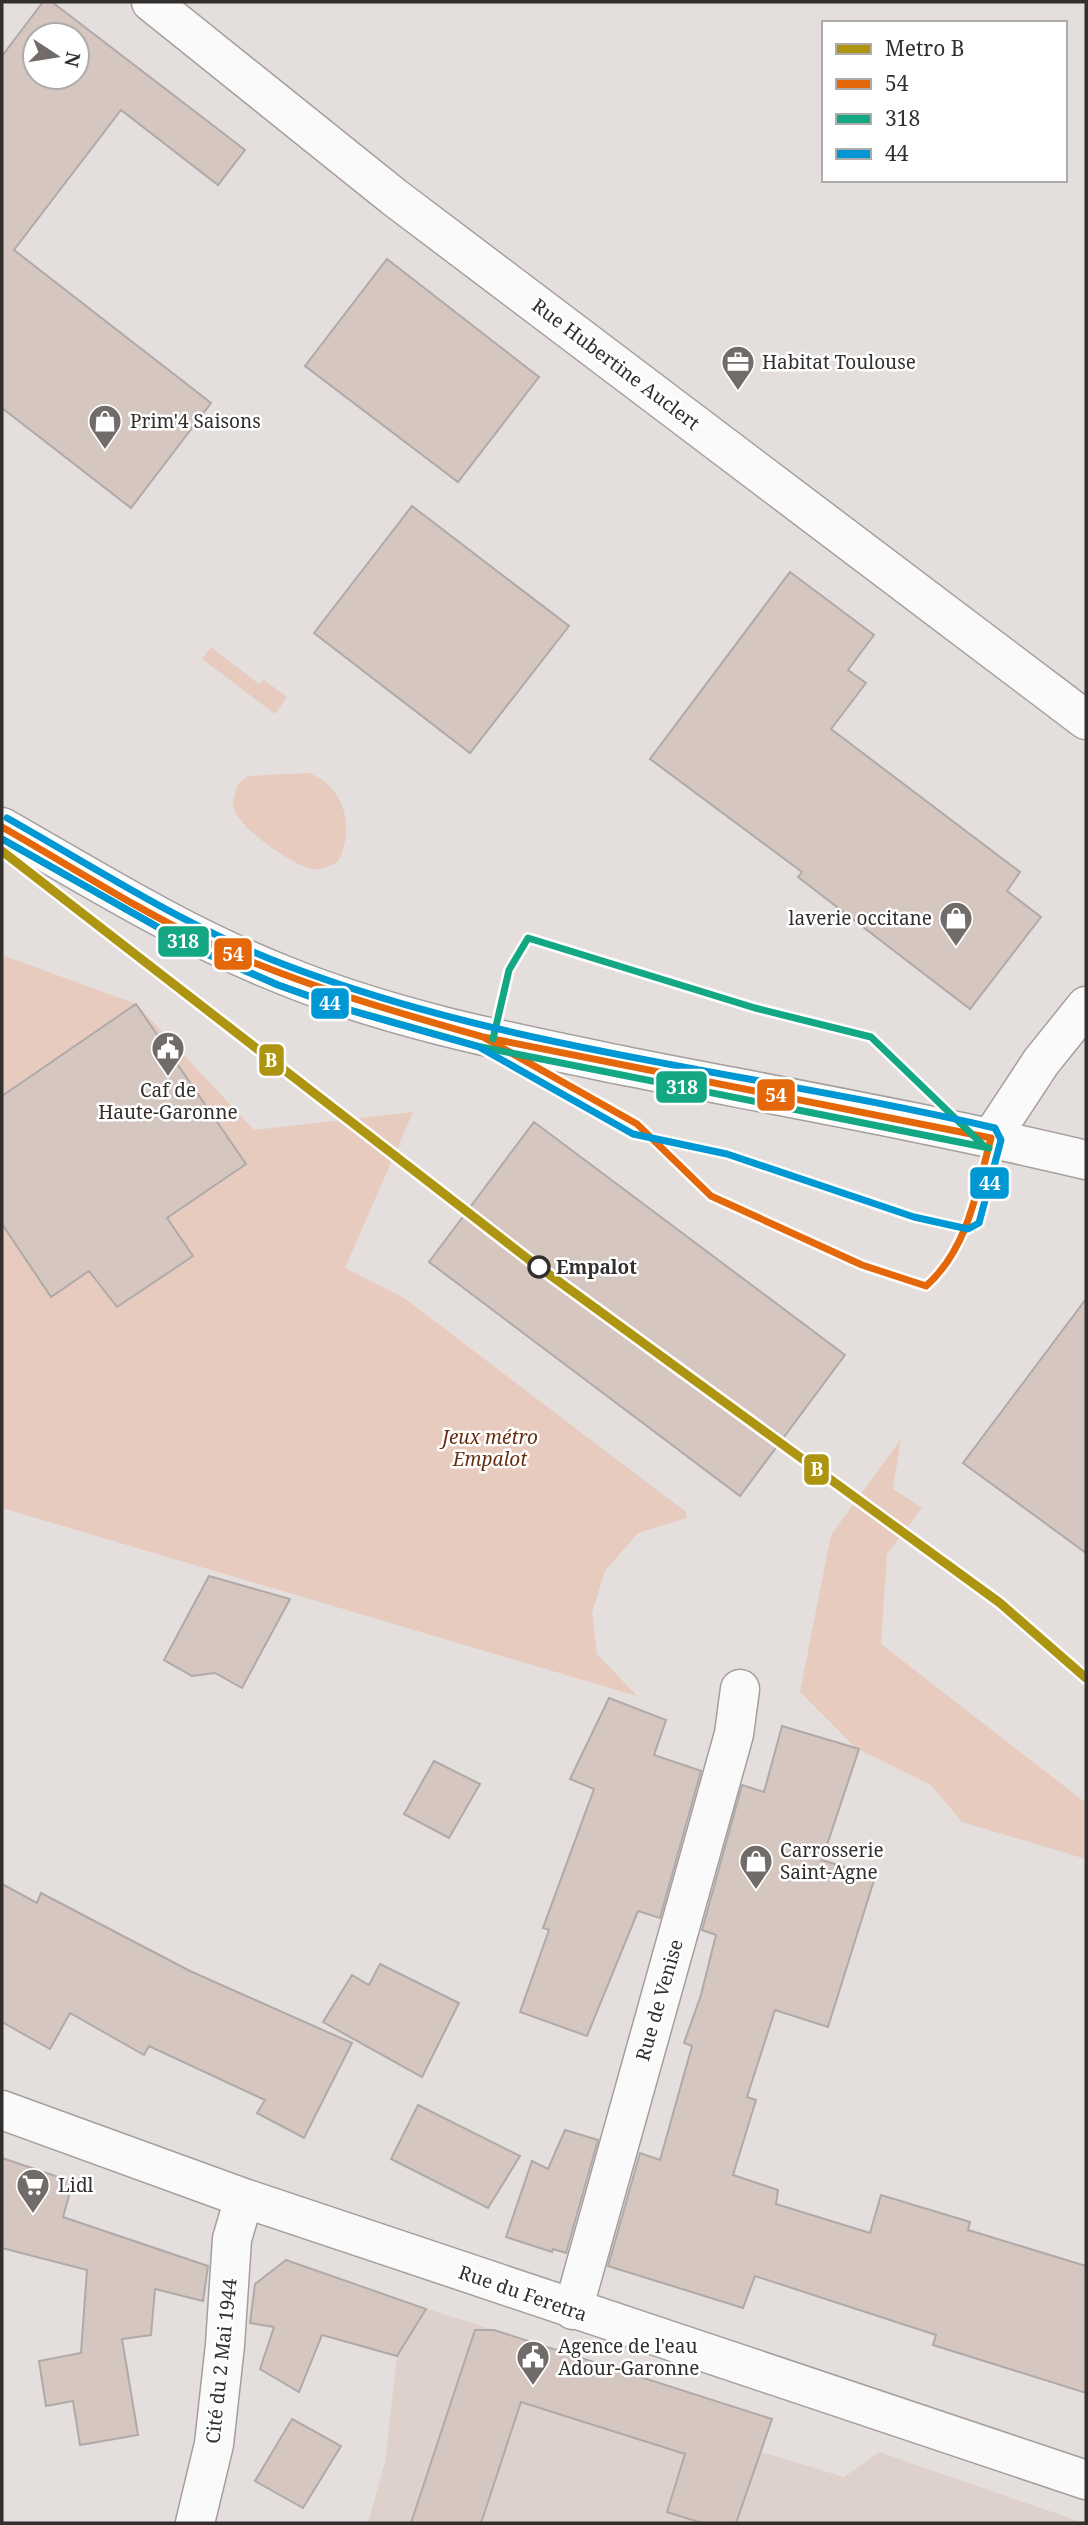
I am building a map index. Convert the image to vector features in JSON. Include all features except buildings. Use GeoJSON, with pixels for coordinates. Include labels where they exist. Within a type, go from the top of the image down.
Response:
{"type":"FeatureCollection","features":[{"type":"Feature","properties":{"kind":"street","name":"Rue Hubertine Auclert"},"geometry":{"type":"LineString","coordinates":[[151,2],[394,197],[1086,720]]}},
{"type":"Feature","properties":{"kind":"street"},"geometry":{"type":"LineString","coordinates":[[2,827],[204,941],[282,975],[346,998],[483,1037],[991,1138],[1086,1160]]}},
{"type":"Feature","properties":{"kind":"street"},"geometry":{"type":"LineString","coordinates":[[991,1138],[1041,1062],[1086,1006]]}},
{"type":"Feature","properties":{"kind":"street","name":"Rue de Venise"},"geometry":{"type":"LineString","coordinates":[[573,2310],[734,1734],[740,1689]]}},
{"type":"Feature","properties":{"kind":"street","name":"Rue du Feretra"},"geometry":{"type":"LineString","coordinates":[[2,2110],[244,2198],[1086,2480]]}},
{"type":"Feature","properties":{"kind":"street","name":"Cité du 2 Mai 1944"},"geometry":{"type":"LineString","coordinates":[[195,2523],[214,2444],[226,2345],[232,2239],[244,2198]]}},
{"type":"Feature","properties":{"kind":"shaded area","name":"Agence de l'eau Adour-Garonne"},"geometry":{"type":"Polygon","coordinates":[[[412,2304],[772,2419],[761,2452],[844,2477],[879,2452],[1084,2523],[368,2523],[385,2462],[397,2356],[412,2304]]]}},
{"type":"Feature","properties":{"kind":"green space"},"geometry":{"type":"Polygon","coordinates":[[[211,647],[259,684],[264,680],[287,697],[275,714],[202,659],[211,647]]]}},
{"type":"Feature","properties":{"kind":"green space"},"geometry":{"type":"Polygon","coordinates":[[[309,773],[332,788],[344,810],[346,823],[346,836],[338,862],[318,869],[303,866],[279,853],[243,823],[233,805],[238,784],[248,776],[309,773]]]}},
{"type":"Feature","properties":{"kind":"green space","name":"Jeux métro Empalot"},"geometry":{"type":"Polygon","coordinates":[[[2,955],[136,1004],[254,1130],[413,1112],[345,1268],[404,1298],[686,1512],[687,1518],[638,1533],[605,1571],[592,1613],[597,1654],[637,1696],[2,1508],[2,955]]]}},
{"type":"Feature","properties":{"kind":"green space"},"geometry":{"type":"Polygon","coordinates":[[[901,1439],[893,1489],[922,1508],[887,1554],[881,1644],[1086,1803],[1086,1859],[962,1822],[931,1785],[856,1748],[800,1692],[831,1535],[901,1439]]]}},
{"type":"Feature","properties":{"kind":"metro line","name":"B"},"geometry":{"type":"LineString","coordinates":[[2,851],[528,1259],[1000,1603],[1086,1678]]}},
{"type":"Feature","properties":{"kind":"transit line","name":"44"},"geometry":{"type":"LineString","coordinates":[[2,839],[200,951],[278,985],[342,1008],[479,1047],[633,1134],[727,1154],[914,1217],[968,1229],[979,1223],[1001,1140],[995,1128],[549,1041],[374,995],[288,966],[215,935],[7,818]]}},
{"type":"Feature","properties":{"kind":"transit line","name":"54"},"geometry":{"type":"LineString","coordinates":[[2,827],[154,915],[240,957],[343,995],[483,1037]]}},
{"type":"Feature","properties":{"kind":"transit line","name":"318"},"geometry":{"type":"LineString","coordinates":[[2,839],[200,951],[278,985],[343,1008],[481,1047],[989,1148]]}},
{"type":"Feature","properties":{"kind":"transit line","name":"318"},"geometry":{"type":"LineString","coordinates":[[493,1039],[509,970],[528,938],[755,1008],[871,1037],[984,1146]]}},
{"type":"Feature","properties":{"kind":"transit line","name":"54"},"geometry":{"type":"LineString","coordinates":[[483,1037],[991,1138],[969,1218],[952,1255],[926,1286],[862,1265],[711,1196],[637,1124],[483,1037]]}},
{"type":"Feature","properties":{"kind":"place","name":"Habitat Toulouse"},"geometry":{"type":"Point","coordinates":[738,392]}},
{"type":"Feature","properties":{"kind":"place","name":"Prim'4 Saisons"},"geometry":{"type":"Point","coordinates":[105,451]}},
{"type":"Feature","properties":{"kind":"place","name":"laverie occitane"},"geometry":{"type":"Point","coordinates":[956,948]}},
{"type":"Feature","properties":{"kind":"place","name":"Caf de Haute-Garonne"},"geometry":{"type":"Point","coordinates":[168,1078]}},
{"type":"Feature","properties":{"kind":"place","name":"Empalot"},"geometry":{"type":"Point","coordinates":[539,1267]}},
{"type":"Feature","properties":{"kind":"place","name":"Carrosserie Saint-Agne"},"geometry":{"type":"Point","coordinates":[756,1891]}},
{"type":"Feature","properties":{"kind":"place","name":"Lidl"},"geometry":{"type":"Point","coordinates":[33,2215]}},
{"type":"Feature","properties":{"kind":"place","name":"Agence de l'eau Adour-Garonne"},"geometry":{"type":"Point","coordinates":[533,2387]}}]}
